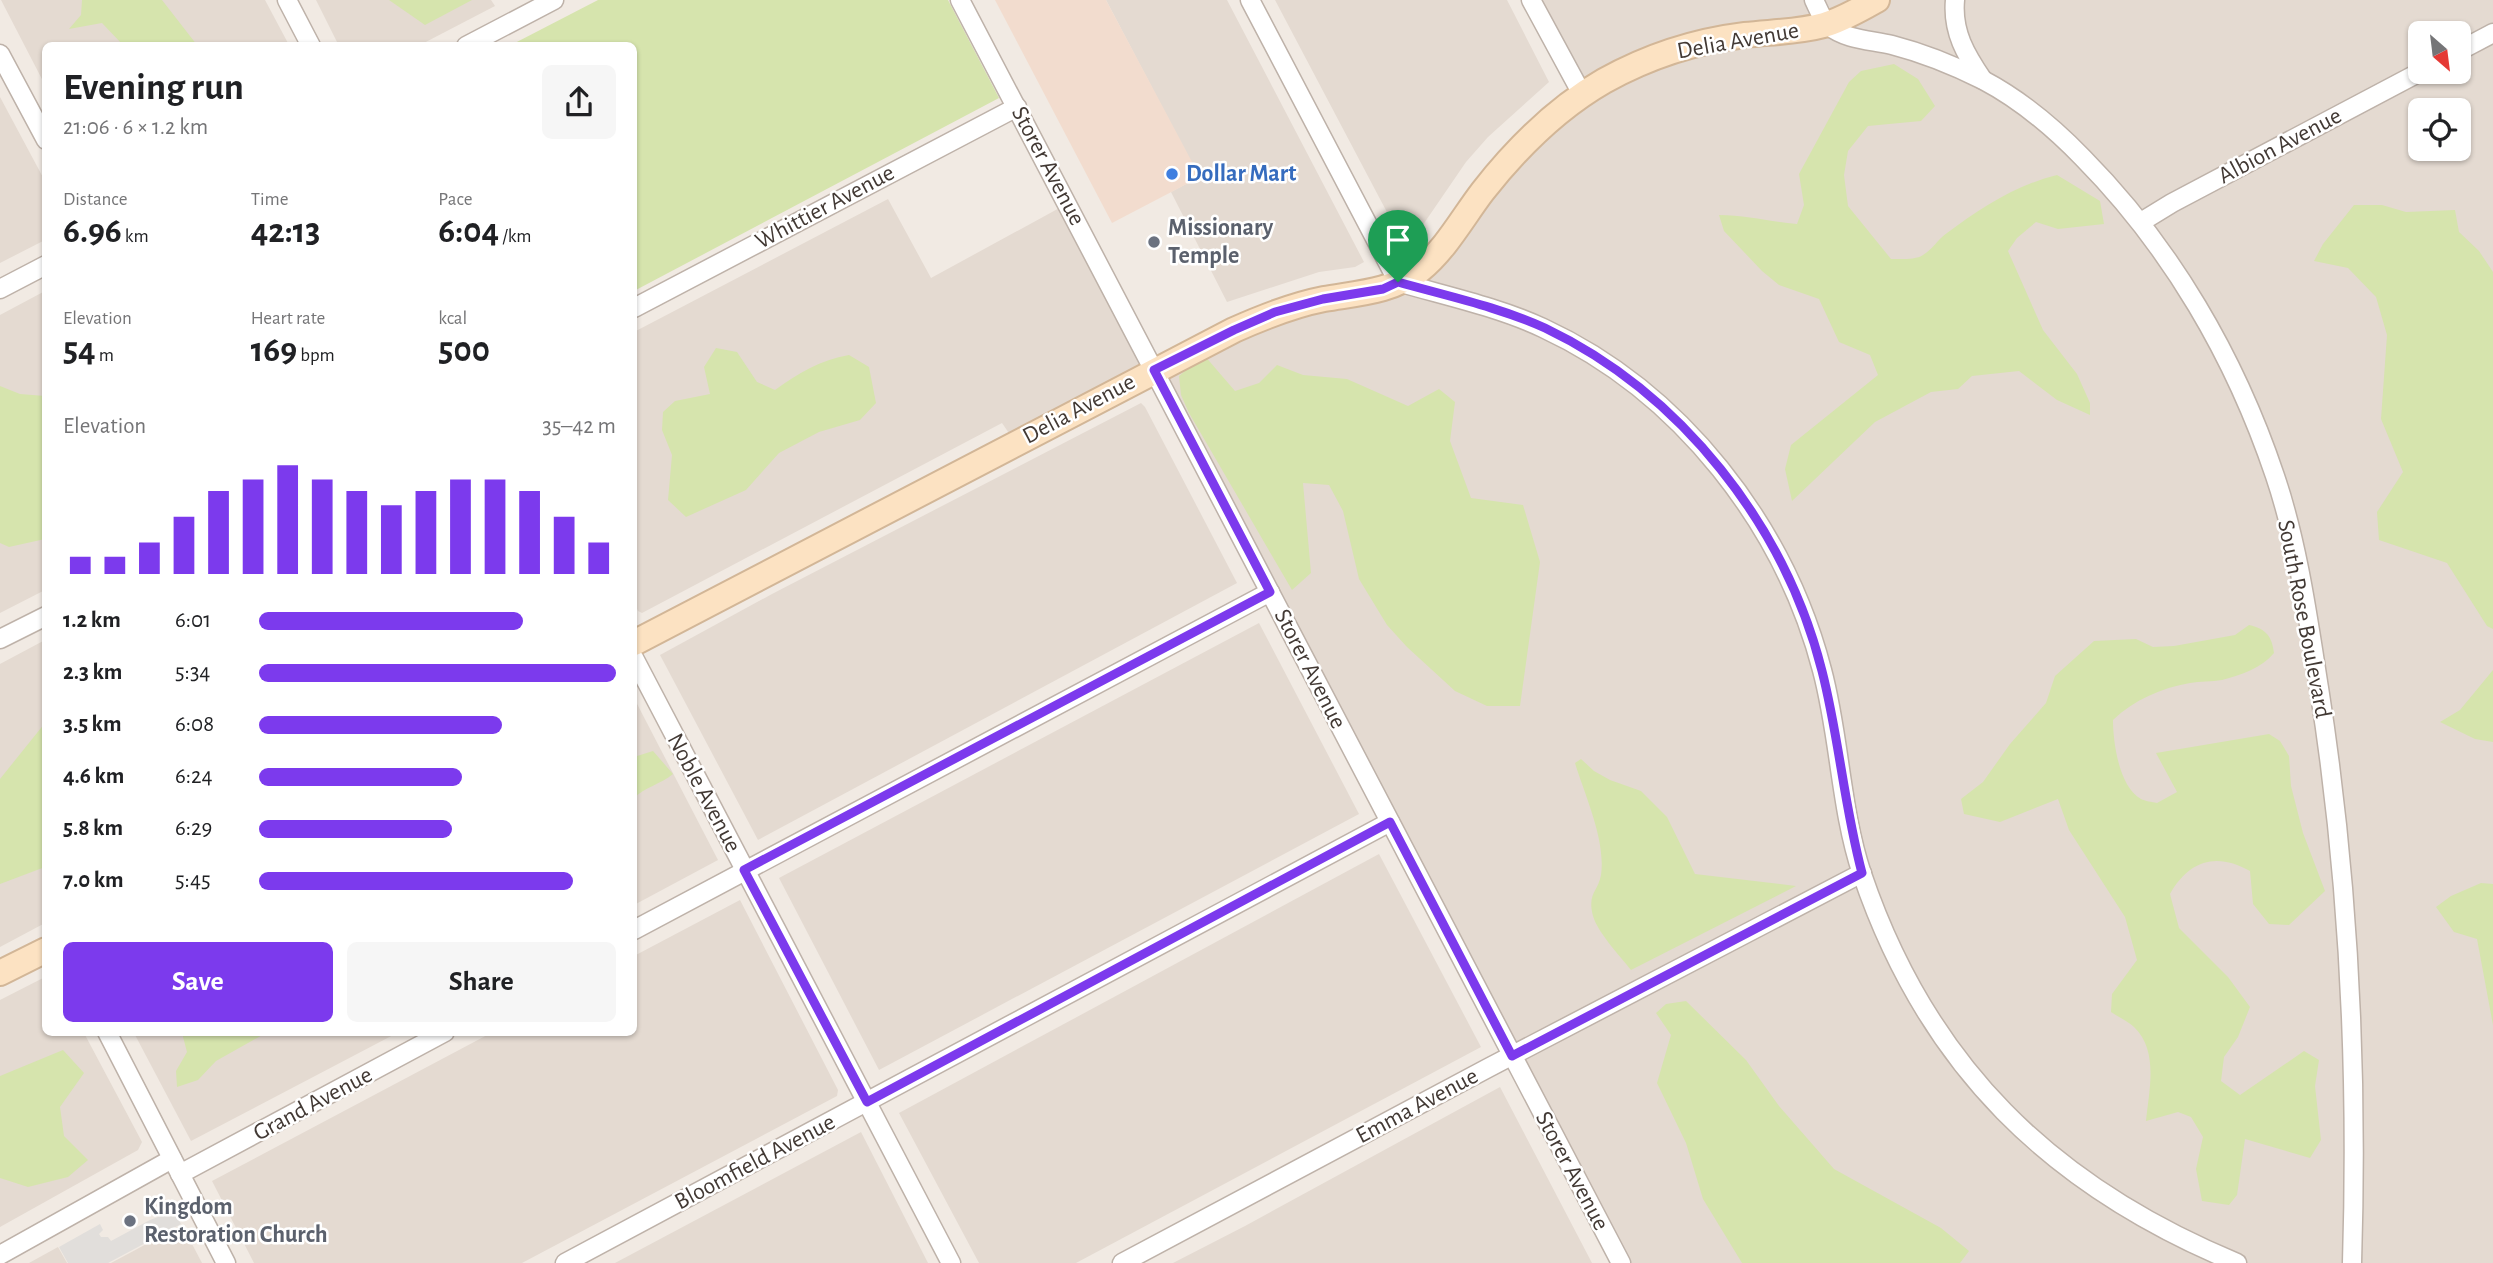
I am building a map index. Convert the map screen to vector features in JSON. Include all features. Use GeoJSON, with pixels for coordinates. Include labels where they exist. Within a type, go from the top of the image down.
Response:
{"type":"FeatureCollection","features":[{"type":"Feature","properties":{"kind":"street"},"geometry":{"type":"LineString","coordinates":[[288,0],[309,42]]}},
{"type":"Feature","properties":{"kind":"street"},"geometry":{"type":"LineString","coordinates":[[474,42],[554,0]]}},
{"type":"Feature","properties":{"kind":"street","name":"Storer Avenue"},"geometry":{"type":"LineString","coordinates":[[960,0],[1621,1263]]}},
{"type":"Feature","properties":{"kind":"street"},"geometry":{"type":"LineString","coordinates":[[1250,0],[1398,282],[1518,317],[1582,347],[1609,365],[1649,395],[1689,432],[1726,475],[1769,539],[1806,615],[1831,709],[1845,801],[1862,873],[1886,937],[1931,1021],[1960,1062],[1990,1098],[2049,1154],[2111,1200],[2141,1218],[2237,1263]]}},
{"type":"Feature","properties":{"kind":"street"},"geometry":{"type":"LineString","coordinates":[[1531,0],[1583,96]]}},
{"type":"Feature","properties":{"kind":"street"},"geometry":{"type":"LineString","coordinates":[[1814,0],[1826,24]]}},
{"type":"Feature","properties":{"kind":"street","name":"Delia Avenue"},"geometry":{"type":"LineString","coordinates":[[637,641],[1234,330],[1275,312],[1323,299],[1383,289],[1420,270],[1444,245],[1489,183],[1527,140],[1604,82],[1677,49],[1745,35],[1788,32],[1826,24],[1877,0]]}},
{"type":"Feature","properties":{"kind":"street","name":"South Rose Boulevard"},"geometry":{"type":"LineString","coordinates":[[1955,0],[1958,37],[1983,80]]}},
{"type":"Feature","properties":{"kind":"street","name":"South Rose Boulevard"},"geometry":{"type":"LineString","coordinates":[[1826,24],[1849,37],[1894,46],[1933,58],[1983,80],[2014,98],[2042,120],[2095,170],[2141,222],[2193,298],[2243,395],[2276,481],[2298,570],[2324,717],[2339,829],[2349,953],[2354,1093],[2352,1263]]}},
{"type":"Feature","properties":{"kind":"street"},"geometry":{"type":"LineString","coordinates":[[2471,45],[2493,33]]}},
{"type":"Feature","properties":{"kind":"street"},"geometry":{"type":"LineString","coordinates":[[0,54],[42,133]]}},
{"type":"Feature","properties":{"kind":"street","name":"Albion Avenue"},"geometry":{"type":"LineString","coordinates":[[2141,222],[2408,78]]}},
{"type":"Feature","properties":{"kind":"street","name":"Whittier Avenue"},"geometry":{"type":"LineString","coordinates":[[637,306],[1017,107]]}},
{"type":"Feature","properties":{"kind":"street"},"geometry":{"type":"LineString","coordinates":[[0,289],[42,267]]}},
{"type":"Feature","properties":{"kind":"street"},"geometry":{"type":"LineString","coordinates":[[637,928],[1270,592]]}},
{"type":"Feature","properties":{"kind":"street"},"geometry":{"type":"LineString","coordinates":[[0,639],[42,618]]}},
{"type":"Feature","properties":{"kind":"street","name":"Noble Avenue"},"geometry":{"type":"LineString","coordinates":[[637,664],[951,1263]]}},
{"type":"Feature","properties":{"kind":"street","name":"Bloomfield Avenue"},"geometry":{"type":"LineString","coordinates":[[565,1263],[1390,822]]}},
{"type":"Feature","properties":{"kind":"street","name":"Emma Avenue"},"geometry":{"type":"LineString","coordinates":[[1122,1263],[1862,873]]}},
{"type":"Feature","properties":{"kind":"street"},"geometry":{"type":"LineString","coordinates":[[0,973],[42,952]]}},
{"type":"Feature","properties":{"kind":"street"},"geometry":{"type":"LineString","coordinates":[[109,1036],[226,1263]]}},
{"type":"Feature","properties":{"kind":"street","name":"Grand Avenue"},"geometry":{"type":"LineString","coordinates":[[0,1255],[437,1036]]}},
{"type":"Feature","properties":{"kind":"shaded area"},"geometry":{"type":"Polygon","coordinates":[[[1,0],[265,0],[287,42],[42,42],[42,79],[1,0]]]}},
{"type":"Feature","properties":{"kind":"shaded area"},"geometry":{"type":"Polygon","coordinates":[[[316,0],[491,0],[495,6],[426,42],[337,42],[316,0]]]}},
{"type":"Feature","properties":{"kind":"shaded area"},"geometry":{"type":"Polygon","coordinates":[[[995,0],[1106,0],[1200,177],[1112,223],[995,0]]]}},
{"type":"Feature","properties":{"kind":"shaded area"},"geometry":{"type":"Polygon","coordinates":[[[1106,0],[1227,0],[1364,262],[1355,267],[1319,272],[1227,302],[1171,192],[1199,177],[1106,0]]]}},
{"type":"Feature","properties":{"kind":"shaded area"},"geometry":{"type":"Polygon","coordinates":[[[1275,0],[1507,0],[1549,82],[1488,137],[1466,162],[1416,235],[1399,235],[1275,0]]]}},
{"type":"Feature","properties":{"kind":"shaded area"},"geometry":{"type":"Polygon","coordinates":[[[1531,0],[2493,0],[2493,1263],[1621,1263],[1154,370],[1195,349],[1398,282],[1583,96],[1531,0]]]}},
{"type":"Feature","properties":{"kind":"shaded area"},"geometry":{"type":"Polygon","coordinates":[[[0,97],[42,176],[42,242],[0,263],[0,97]]]}},
{"type":"Feature","properties":{"kind":"shaded area"},"geometry":{"type":"Polygon","coordinates":[[[888,199],[931,278],[1063,206],[1148,368],[1013,439],[1002,423],[642,613],[637,609],[637,330],[888,199]]]}},
{"type":"Feature","properties":{"kind":"shaded area"},"geometry":{"type":"Polygon","coordinates":[[[42,293],[42,592],[0,613],[0,315],[42,293]]]}},
{"type":"Feature","properties":{"kind":"shaded area"},"geometry":{"type":"Polygon","coordinates":[[[1141,403],[1237,583],[758,840],[660,655],[1141,403]]]}},
{"type":"Feature","properties":{"kind":"shaded area"},"geometry":{"type":"Polygon","coordinates":[[[1259,623],[1359,814],[879,1070],[779,878],[1259,623]]]}},
{"type":"Feature","properties":{"kind":"shaded area"},"geometry":{"type":"Polygon","coordinates":[[[42,642],[42,925],[0,947],[0,664],[42,642]]]}},
{"type":"Feature","properties":{"kind":"shaded area"},"geometry":{"type":"Polygon","coordinates":[[[637,704],[718,860],[637,903],[637,704]]]}},
{"type":"Feature","properties":{"kind":"shaded area"},"geometry":{"type":"Polygon","coordinates":[[[1379,854],[1481,1047],[1076,1263],[979,1263],[899,1113],[1379,854]]]}},
{"type":"Feature","properties":{"kind":"shaded area"},"geometry":{"type":"Polygon","coordinates":[[[740,900],[838,1090],[837,1096],[522,1263],[254,1263],[212,1181],[485,1036],[637,1036],[637,954],[740,900]]]}},
{"type":"Feature","properties":{"kind":"shaded area"},"geometry":{"type":"Polygon","coordinates":[[[42,979],[42,1036],[86,1036],[142,1142],[138,1150],[0,1227],[0,1000],[42,979]]]}},
{"type":"Feature","properties":{"kind":"shaded area"},"geometry":{"type":"Polygon","coordinates":[[[136,1036],[391,1036],[191,1141],[136,1036]]]}},
{"type":"Feature","properties":{"kind":"shaded area"},"geometry":{"type":"Polygon","coordinates":[[[1500,1087],[1592,1263],[1173,1263],[1245,1226],[1500,1087]]]}},
{"type":"Feature","properties":{"kind":"shaded area"},"geometry":{"type":"Polygon","coordinates":[[[861,1132],[928,1263],[615,1263],[861,1132]]]}},
{"type":"Feature","properties":{"kind":"shaded area"},"geometry":{"type":"Polygon","coordinates":[[[174,1211],[181,1224],[108,1263],[68,1263],[59,1247],[100,1224],[103,1230],[99,1234],[111,1241],[150,1220],[174,1211]]]}},
{"type":"Feature","properties":{"kind":"shaded area"},"geometry":{"type":"Polygon","coordinates":[[[182,1225],[202,1263],[111,1263],[182,1225]]]}},
{"type":"Feature","properties":{"kind":"shaded area"},"geometry":{"type":"Polygon","coordinates":[[[58,1247],[67,1263],[29,1263],[58,1247]]]}},
{"type":"Feature","properties":{"kind":"green space"},"geometry":{"type":"Polygon","coordinates":[[[82,0],[162,0],[195,42],[120,42],[102,23],[69,29],[81,15],[82,0]]]}},
{"type":"Feature","properties":{"kind":"green space"},"geometry":{"type":"Polygon","coordinates":[[[389,0],[472,0],[425,25],[389,0]]]}},
{"type":"Feature","properties":{"kind":"green space"},"geometry":{"type":"Polygon","coordinates":[[[598,0],[948,0],[999,98],[637,289],[637,42],[517,42],[598,0]]]}},
{"type":"Feature","properties":{"kind":"green space"},"geometry":{"type":"Polygon","coordinates":[[[1894,64],[1918,79],[1935,106],[1921,121],[1868,126],[1848,151],[1844,175],[1848,206],[1891,259],[1920,257],[1944,235],[1986,206],[2042,179],[2057,175],[2100,201],[2104,224],[2058,229],[2036,222],[2017,238],[2008,251],[2043,330],[2077,374],[2090,403],[2090,415],[2057,400],[2019,371],[1972,376],[1958,389],[1931,392],[1875,422],[1792,501],[1785,469],[1791,445],[1878,375],[1870,355],[1839,342],[1819,299],[1779,285],[1762,271],[1724,231],[1719,215],[1797,224],[1804,205],[1799,174],[1849,82],[1861,71],[1894,64]]]}},
{"type":"Feature","properties":{"kind":"green space"},"geometry":{"type":"Polygon","coordinates":[[[2354,205],[2382,205],[2406,212],[2455,210],[2459,232],[2479,251],[2493,272],[2493,629],[2487,626],[2447,563],[2379,540],[2377,512],[2403,472],[2381,419],[2387,335],[2376,297],[2348,268],[2314,261],[2323,244],[2354,205]]]}},
{"type":"Feature","properties":{"kind":"green space"},"geometry":{"type":"Polygon","coordinates":[[[716,348],[737,352],[757,382],[775,390],[810,368],[849,355],[869,367],[876,403],[860,420],[819,432],[779,453],[746,490],[686,517],[668,500],[672,455],[662,430],[663,412],[675,401],[710,394],[704,367],[716,348]]]}},
{"type":"Feature","properties":{"kind":"green space"},"geometry":{"type":"Polygon","coordinates":[[[1204,355],[1235,391],[1259,383],[1277,365],[1303,375],[1347,379],[1408,406],[1439,389],[1455,402],[1450,441],[1471,498],[1523,505],[1540,562],[1520,706],[1487,706],[1455,691],[1387,625],[1359,579],[1343,511],[1329,485],[1303,483],[1311,573],[1292,590],[1181,395],[1179,376],[1204,355]]]}},
{"type":"Feature","properties":{"kind":"green space"},"geometry":{"type":"Polygon","coordinates":[[[0,386],[20,394],[42,396],[42,540],[9,547],[0,543],[0,386]]]}},
{"type":"Feature","properties":{"kind":"green space"},"geometry":{"type":"Polygon","coordinates":[[[2249,625],[2264,631],[2272,642],[2274,653],[2263,663],[2222,680],[2190,683],[2158,692],[2130,706],[2113,720],[2116,752],[2127,785],[2141,799],[2157,803],[2177,792],[2156,753],[2269,734],[2280,741],[2289,756],[2291,786],[2303,833],[2325,891],[2289,925],[2269,924],[2253,904],[2250,871],[2238,865],[2215,861],[2195,867],[2186,873],[2170,894],[2179,928],[2228,977],[2250,1007],[2238,1037],[2224,1057],[2221,1081],[2240,1095],[2304,1051],[2319,1060],[2315,1086],[2321,1140],[2310,1158],[2245,1139],[2237,1195],[2229,1205],[2202,1201],[2196,1169],[2203,1137],[2191,1117],[2178,1112],[2146,1121],[2150,1084],[2147,1047],[2134,1027],[2111,1012],[2112,994],[2137,960],[2125,917],[2069,830],[2058,799],[2000,822],[1964,814],[1961,799],[1983,782],[2010,744],[2046,703],[2055,676],[2094,641],[2136,639],[2153,647],[2174,646],[2235,635],[2249,625]]]}},
{"type":"Feature","properties":{"kind":"green space"},"geometry":{"type":"Polygon","coordinates":[[[2493,670],[2493,742],[2475,739],[2440,722],[2460,710],[2493,670]]]}},
{"type":"Feature","properties":{"kind":"green space"},"geometry":{"type":"Polygon","coordinates":[[[42,727],[42,868],[0,884],[0,779],[42,727]]]}},
{"type":"Feature","properties":{"kind":"green space"},"geometry":{"type":"Polygon","coordinates":[[[653,751],[673,774],[637,796],[637,756],[653,751]]]}},
{"type":"Feature","properties":{"kind":"green space"},"geometry":{"type":"Polygon","coordinates":[[[1581,759],[1610,780],[1641,791],[1667,817],[1695,874],[1796,886],[1631,970],[1604,937],[1591,908],[1600,881],[1602,861],[1598,833],[1575,763],[1581,759]]]}},
{"type":"Feature","properties":{"kind":"green space"},"geometry":{"type":"Polygon","coordinates":[[[2481,883],[2493,884],[2493,1025],[2477,939],[2454,932],[2436,907],[2451,896],[2481,883]]]}},
{"type":"Feature","properties":{"kind":"green space"},"geometry":{"type":"Polygon","coordinates":[[[1686,1001],[1746,1060],[1779,1106],[1834,1169],[1941,1228],[1969,1251],[1960,1263],[1742,1263],[1703,1199],[1686,1143],[1657,1083],[1671,1035],[1656,1013],[1666,1004],[1686,1001]]]}},
{"type":"Feature","properties":{"kind":"green space"},"geometry":{"type":"Polygon","coordinates":[[[183,1036],[261,1036],[216,1061],[198,1080],[177,1087],[176,1071],[187,1052],[183,1036]]]}},
{"type":"Feature","properties":{"kind":"green space"},"geometry":{"type":"Polygon","coordinates":[[[63,1050],[84,1073],[60,1107],[64,1136],[88,1160],[68,1177],[28,1187],[0,1178],[0,1076],[63,1050]]]}},
{"type":"Feature","properties":{"kind":"place","name":"Dollar Mart"},"geometry":{"type":"Point","coordinates":[1172,174]}},
{"type":"Feature","properties":{"kind":"place","name":"Missionary Temple"},"geometry":{"type":"Point","coordinates":[1154,242]}},
{"type":"Feature","properties":{"kind":"place","name":"Kingdom Restoration Church"},"geometry":{"type":"Point","coordinates":[130,1221]}},
{"type":"Feature","properties":{"kind":"route"},"geometry":{"type":"LineString","coordinates":[[1398,282],[1518,317],[1582,347],[1649,395],[1689,432],[1726,475],[1769,539],[1806,615],[1831,709],[1845,801],[1862,873],[1512,1056],[1390,822],[867,1102],[744,870],[1270,592],[1154,370],[1275,312],[1323,299],[1383,289],[1398,282]]}}]}
